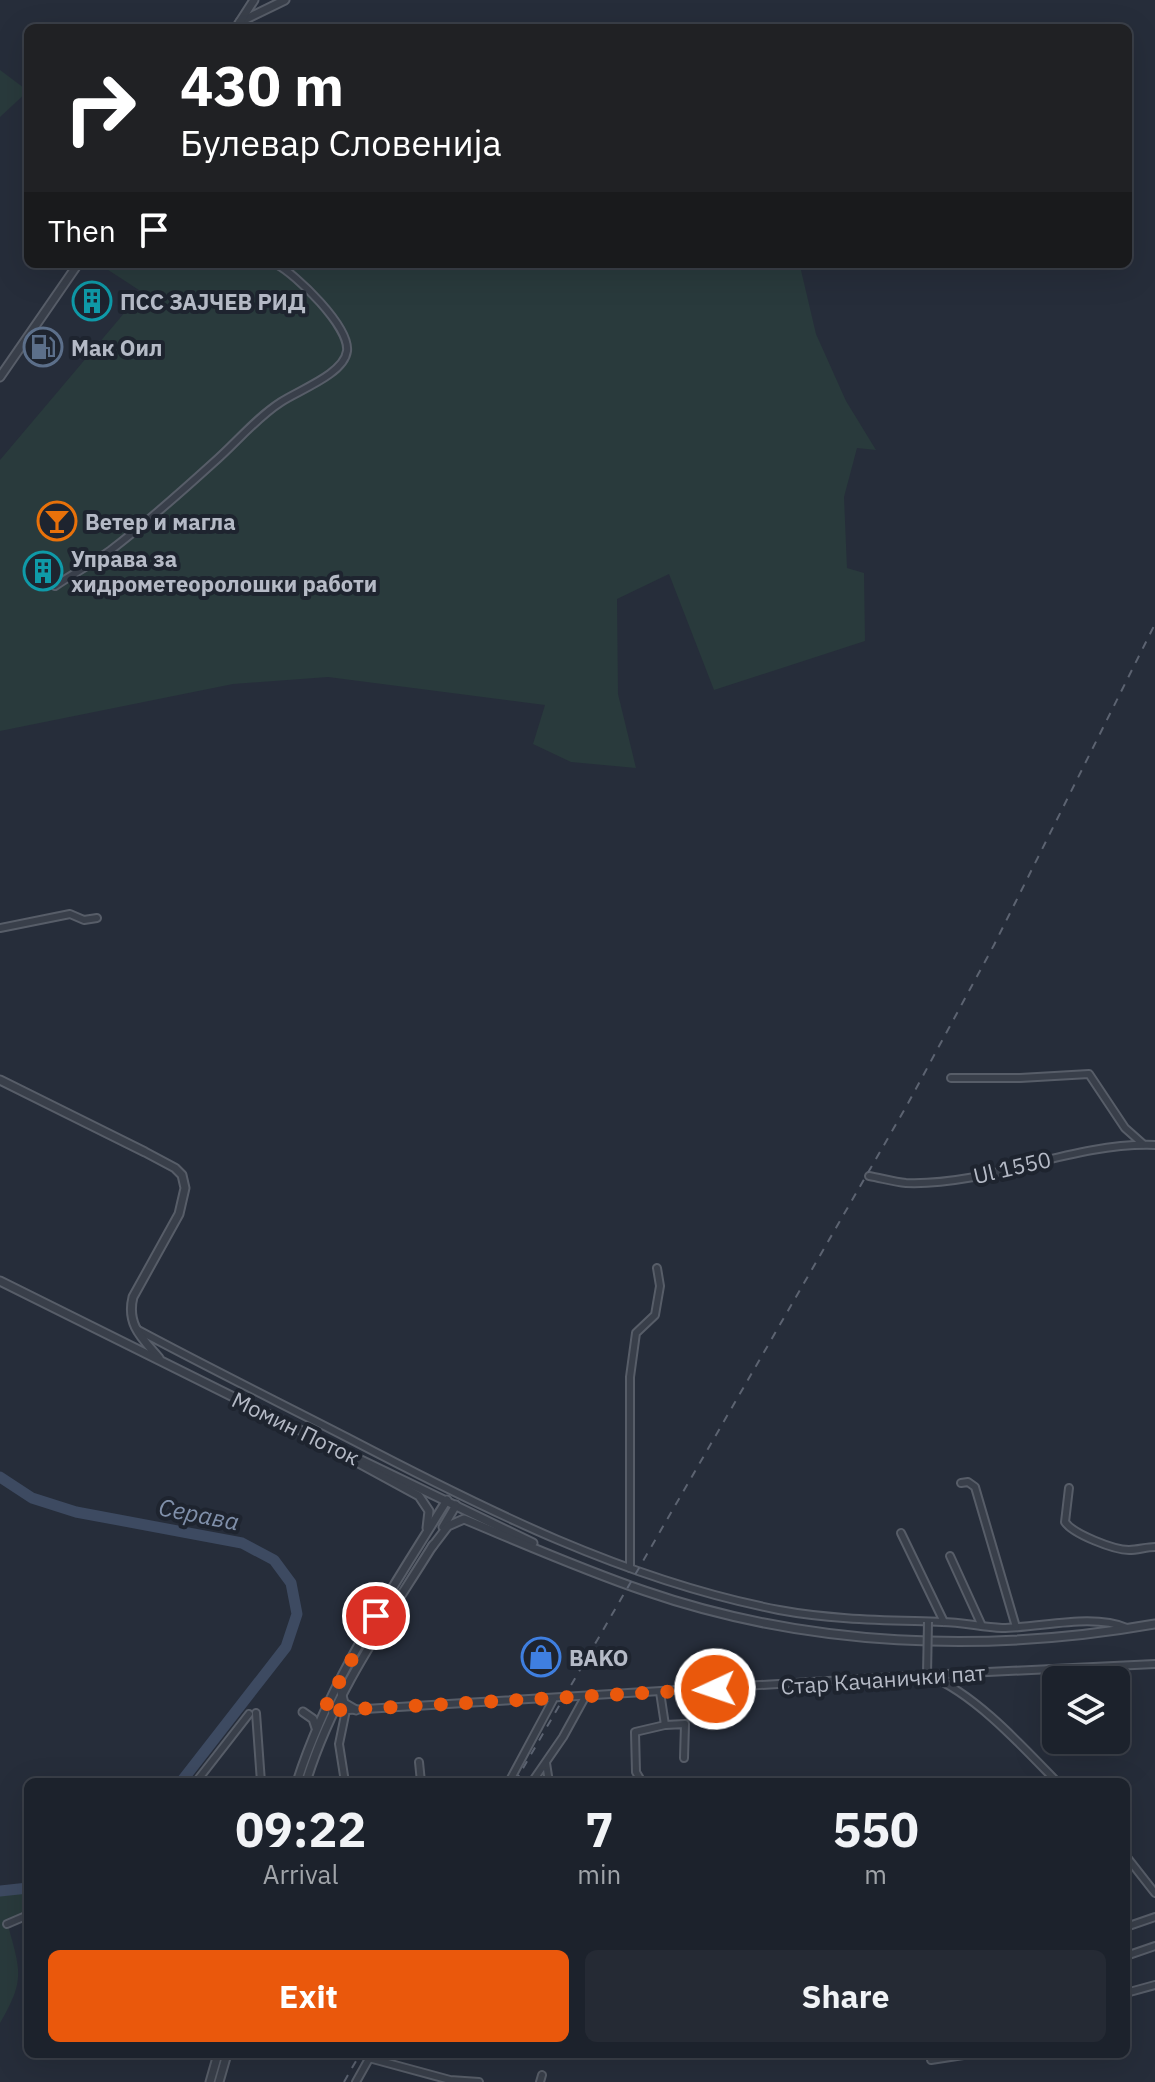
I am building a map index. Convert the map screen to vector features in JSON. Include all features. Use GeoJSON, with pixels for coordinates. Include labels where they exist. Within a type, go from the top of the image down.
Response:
{"type":"FeatureCollection","features":[{"type":"Feature","properties":{"kind":"street"},"geometry":{"type":"LineString","coordinates":[[239,24],[254,0]]}},
{"type":"Feature","properties":{"kind":"street"},"geometry":{"type":"LineString","coordinates":[[240,24],[285,0]]}},
{"type":"Feature","properties":{"kind":"street"},"geometry":{"type":"LineString","coordinates":[[0,377],[75,268]]}},
{"type":"Feature","properties":{"kind":"street"},"geometry":{"type":"LineString","coordinates":[[55,586],[121,542],[279,403],[323,378],[343,362],[347,351],[341,330],[306,286],[284,268]]}},
{"type":"Feature","properties":{"kind":"street"},"geometry":{"type":"LineString","coordinates":[[0,928],[70,914],[84,920],[97,918]]}},
{"type":"Feature","properties":{"kind":"street"},"geometry":{"type":"LineString","coordinates":[[951,1078],[1089,1074],[1125,1128],[1143,1144]]}},
{"type":"Feature","properties":{"kind":"street"},"geometry":{"type":"LineString","coordinates":[[0,1080],[145,1152],[182,1175],[185,1188],[179,1214],[133,1297],[130,1313],[135,1329],[163,1363]]}},
{"type":"Feature","properties":{"kind":"street","name":"Ul 1550"},"geometry":{"type":"LineString","coordinates":[[869,1176],[903,1183],[942,1182],[1090,1150],[1155,1145]]}},
{"type":"Feature","properties":{"kind":"street"},"geometry":{"type":"LineString","coordinates":[[630,1568],[630,1377],[636,1333],[655,1315],[660,1286],[657,1268]]}},
{"type":"Feature","properties":{"kind":"street","name":"Момин Поток"},"geometry":{"type":"LineString","coordinates":[[0,1281],[593,1572]]}},
{"type":"Feature","properties":{"kind":"street"},"geometry":{"type":"LineString","coordinates":[[118,1340],[128,1338],[135,1329]]}},
{"type":"Feature","properties":{"kind":"street"},"geometry":{"type":"LineString","coordinates":[[135,1329],[408,1470],[542,1535],[703,1592],[778,1610],[838,1618],[1016,1627],[1104,1621],[1127,1628]]}},
{"type":"Feature","properties":{"kind":"street"},"geometry":{"type":"LineString","coordinates":[[307,1778],[328,1711],[360,1642],[426,1530],[429,1511],[419,1496],[365,1469],[338,1449]]}},
{"type":"Feature","properties":{"kind":"street"},"geometry":{"type":"LineString","coordinates":[[961,1483],[968,1482],[975,1487],[1016,1627]]}},
{"type":"Feature","properties":{"kind":"street"},"geometry":{"type":"LineString","coordinates":[[1069,1488],[1065,1522],[1069,1529],[1103,1544],[1127,1550],[1155,1547]]}},
{"type":"Feature","properties":{"kind":"street"},"geometry":{"type":"LineString","coordinates":[[360,1642],[447,1500]]}},
{"type":"Feature","properties":{"kind":"street"},"geometry":{"type":"LineString","coordinates":[[298,1778],[316,1728],[456,1505]]}},
{"type":"Feature","properties":{"kind":"street"},"geometry":{"type":"LineString","coordinates":[[432,1547],[448,1526],[464,1519],[645,1591],[764,1624],[823,1634],[936,1641],[1043,1640],[1155,1624]]}},
{"type":"Feature","properties":{"kind":"street"},"geometry":{"type":"LineString","coordinates":[[901,1533],[944,1622]]}},
{"type":"Feature","properties":{"kind":"street"},"geometry":{"type":"LineString","coordinates":[[950,1556],[982,1626]]}},
{"type":"Feature","properties":{"kind":"street"},"geometry":{"type":"LineString","coordinates":[[928,1622],[927,1675],[945,1682],[968,1699],[1015,1739],[1053,1778]]}},
{"type":"Feature","properties":{"kind":"street","name":"Стар Качанички пат"},"geometry":{"type":"LineString","coordinates":[[328,1711],[1155,1664]]}},
{"type":"Feature","properties":{"kind":"street"},"geometry":{"type":"LineString","coordinates":[[341,1692],[344,1703],[356,1710]]}},
{"type":"Feature","properties":{"kind":"street"},"geometry":{"type":"LineString","coordinates":[[660,1692],[665,1725]]}},
{"type":"Feature","properties":{"kind":"street"},"geometry":{"type":"LineString","coordinates":[[535,1778],[585,1697]]}},
{"type":"Feature","properties":{"kind":"street"},"geometry":{"type":"LineString","coordinates":[[511,1778],[553,1700]]}},
{"type":"Feature","properties":{"kind":"street"},"geometry":{"type":"LineString","coordinates":[[344,1778],[339,1744],[346,1710]]}},
{"type":"Feature","properties":{"kind":"street"},"geometry":{"type":"LineString","coordinates":[[303,1712],[313,1719],[316,1728]]}},
{"type":"Feature","properties":{"kind":"street"},"geometry":{"type":"LineString","coordinates":[[199,1778],[253,1714],[261,1778]]}},
{"type":"Feature","properties":{"kind":"street"},"geometry":{"type":"LineString","coordinates":[[640,1778],[636,1772],[635,1732],[685,1724],[684,1758]]}},
{"type":"Feature","properties":{"kind":"street"},"geometry":{"type":"LineString","coordinates":[[419,1762],[421,1778]]}},
{"type":"Feature","properties":{"kind":"street"},"geometry":{"type":"LineString","coordinates":[[546,1763],[548,1778]]}},
{"type":"Feature","properties":{"kind":"street"},"geometry":{"type":"LineString","coordinates":[[1130,1861],[1155,1893]]}},
{"type":"Feature","properties":{"kind":"street"},"geometry":{"type":"LineString","coordinates":[[7,1924],[24,1917]]}},
{"type":"Feature","properties":{"kind":"street"},"geometry":{"type":"LineString","coordinates":[[1130,1926],[1155,1917]]}},
{"type":"Feature","properties":{"kind":"street"},"geometry":{"type":"LineString","coordinates":[[1130,1955],[1155,1946]]}},
{"type":"Feature","properties":{"kind":"street"},"geometry":{"type":"LineString","coordinates":[[1130,1992],[1155,1985]]}},
{"type":"Feature","properties":{"kind":"street"},"geometry":{"type":"LineString","coordinates":[[210,2082],[217,2058]]}},
{"type":"Feature","properties":{"kind":"street"},"geometry":{"type":"LineString","coordinates":[[219,2082],[226,2058]]}},
{"type":"Feature","properties":{"kind":"street"},"geometry":{"type":"LineString","coordinates":[[356,2082],[369,2058]]}},
{"type":"Feature","properties":{"kind":"street"},"geometry":{"type":"LineString","coordinates":[[375,2058],[425,2078],[479,2082]]}},
{"type":"Feature","properties":{"kind":"street"},"geometry":{"type":"LineString","coordinates":[[931,2060],[944,2058]]}},
{"type":"Feature","properties":{"kind":"shaded area"},"geometry":{"type":"Polygon","coordinates":[[[0,70],[24,88],[24,95],[0,117],[0,70]]]}},
{"type":"Feature","properties":{"kind":"shaded area"},"geometry":{"type":"Polygon","coordinates":[[[105,268],[800,268],[816,334],[846,401],[876,450],[857,448],[844,497],[847,568],[864,573],[865,641],[714,690],[669,574],[617,599],[618,694],[636,768],[571,762],[533,744],[545,705],[328,677],[233,684],[0,731],[0,460],[142,292],[105,268]]]}},
{"type":"Feature","properties":{"kind":"shaded area"},"geometry":{"type":"Polygon","coordinates":[[[24,1888],[24,1917],[8,1925],[18,1965],[17,1985],[0,2023],[0,1891],[24,1888]]]}},
{"type":"Feature","properties":{"kind":"waterway","name":"Серава"},"geometry":{"type":"LineString","coordinates":[[0,1477],[32,1498],[76,1512],[242,1543],[274,1560],[291,1583],[297,1614],[286,1647],[184,1778]]}},
{"type":"Feature","properties":{"kind":"waterway","name":"Серава"},"geometry":{"type":"LineString","coordinates":[[0,1891],[24,1888]]}},
{"type":"Feature","properties":{"kind":"railway"},"geometry":{"type":"LineString","coordinates":[[517,1778],[906,1107],[994,945],[1155,624]]}},
{"type":"Feature","properties":{"kind":"railway"},"geometry":{"type":"LineString","coordinates":[[344,2082],[358,2058]]}},
{"type":"Feature","properties":{"kind":"place","name":"ПСС ЗАЈЧЕВ РИД"},"geometry":{"type":"Point","coordinates":[92,301]}},
{"type":"Feature","properties":{"kind":"place","name":"Мак Оил"},"geometry":{"type":"Point","coordinates":[43,347]}},
{"type":"Feature","properties":{"kind":"place","name":"Ветер и магла"},"geometry":{"type":"Point","coordinates":[57,521]}},
{"type":"Feature","properties":{"kind":"place","name":"Управа за хидрометеоролошки работи"},"geometry":{"type":"Point","coordinates":[43,571]}},
{"type":"Feature","properties":{"kind":"place","name":"BAKO"},"geometry":{"type":"Point","coordinates":[541,1657]}},
{"type":"Feature","properties":{"kind":"route"},"geometry":{"type":"LineString","coordinates":[[376,1616],[323,1711],[715,1689]]}}]}
